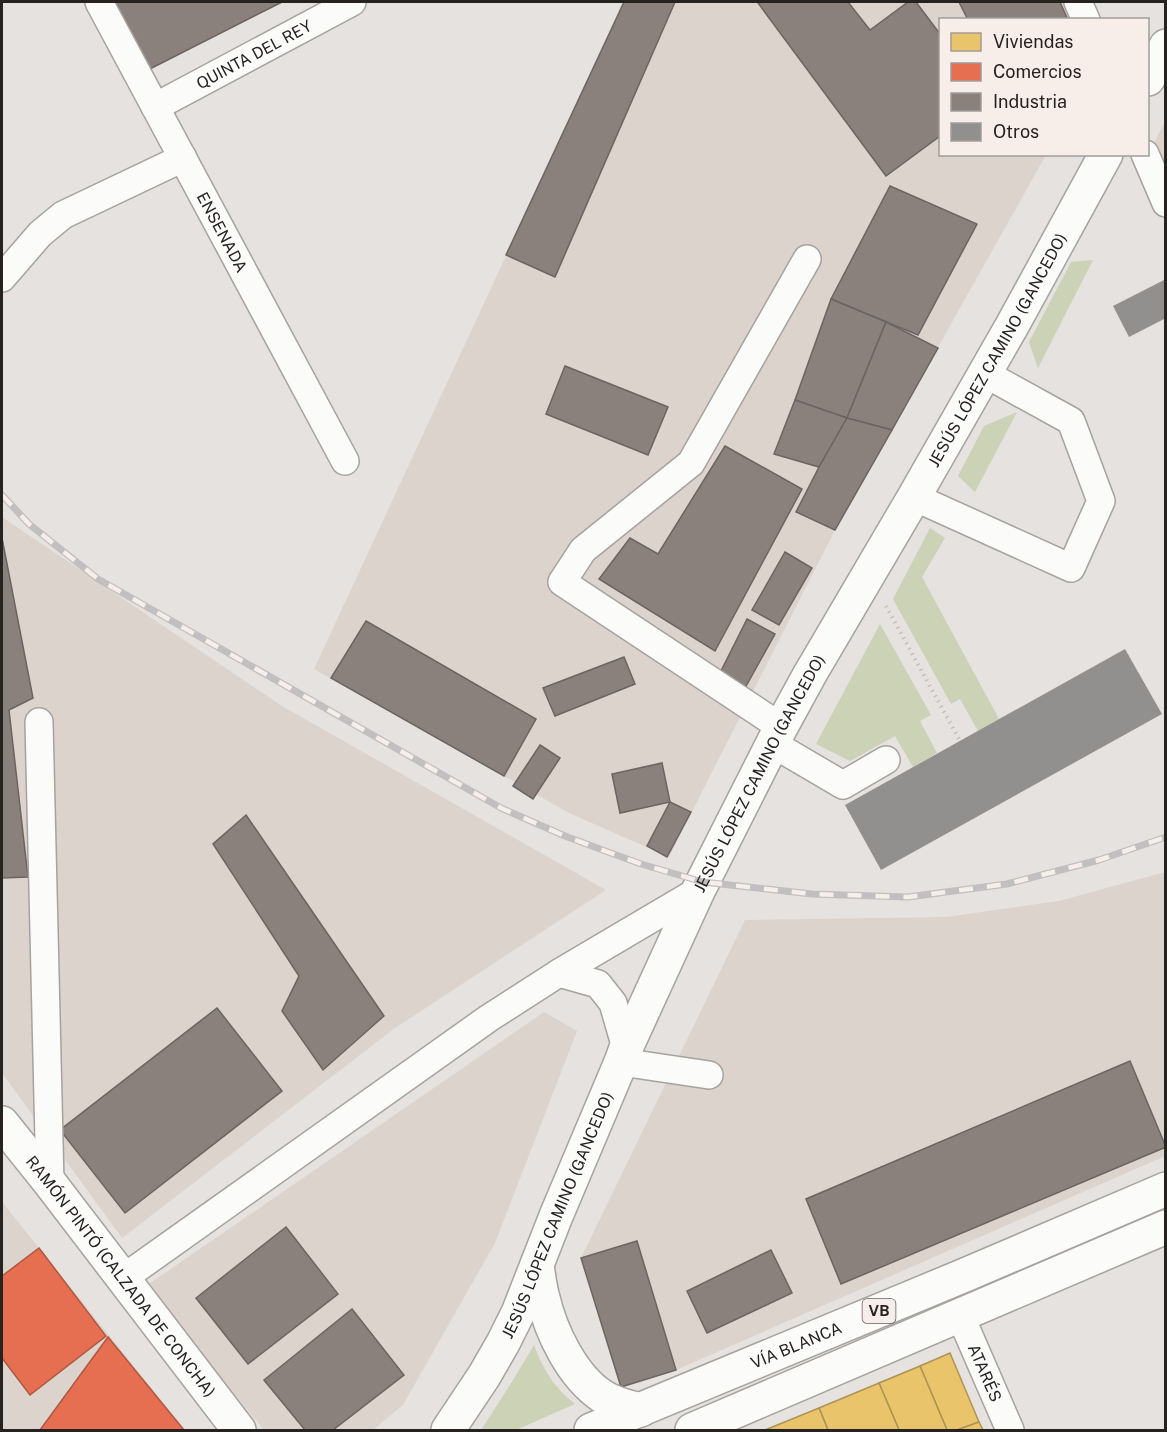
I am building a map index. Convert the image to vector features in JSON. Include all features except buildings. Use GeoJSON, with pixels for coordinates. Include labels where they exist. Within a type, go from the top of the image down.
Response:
{"type":"FeatureCollection","features":[{"type":"Feature","properties":{"kind":"main road"},"geometry":{"type":"LineString","coordinates":[[1149,77],[1166,46]]}},
{"type":"Feature","properties":{"kind":"main road","name":"JESÚS LÓPEZ CAMINO (GANCEDO)"},"geometry":{"type":"LineString","coordinates":[[449,1425],[484,1376],[519,1313],[556,1216],[623,1055],[698,891],[777,735],[1013,324],[1105,156]]}},
{"type":"Feature","properties":{"kind":"main road","name":"RAMÓN PINTÓ (CALZADA DE CONCHA)"},"geometry":{"type":"LineString","coordinates":[[2,1123],[238,1431]]}},
{"type":"Feature","properties":{"kind":"main road","name":"VÍA BLANCA"},"geometry":{"type":"LineString","coordinates":[[591,1431],[1166,1189]]}},
{"type":"Feature","properties":{"kind":"main road","name":"VB"},"geometry":{"type":"LineString","coordinates":[[692,1431],[1166,1227]]}},
{"type":"Feature","properties":{"kind":"main road"},"geometry":{"type":"LineString","coordinates":[[537,1266],[542,1298],[555,1333],[585,1381],[602,1396],[620,1405],[641,1410]]}},
{"type":"Feature","properties":{"kind":"street","name":"ENSENADA"},"geometry":{"type":"LineString","coordinates":[[99,2],[345,462]]}},
{"type":"Feature","properties":{"kind":"street","name":"QUINTA DEL REY"},"geometry":{"type":"LineString","coordinates":[[155,107],[352,2]]}},
{"type":"Feature","properties":{"kind":"street"},"geometry":{"type":"LineString","coordinates":[[1078,2],[1085,18]]}},
{"type":"Feature","properties":{"kind":"street"},"geometry":{"type":"LineString","coordinates":[[1146,156],[1166,203]]}},
{"type":"Feature","properties":{"kind":"street"},"geometry":{"type":"LineString","coordinates":[[2,278],[40,234],[63,215],[183,158]]}},
{"type":"Feature","properties":{"kind":"street"},"geometry":{"type":"LineString","coordinates":[[807,259],[691,463],[583,550],[562,582],[777,735],[843,785],[886,760]]}},
{"type":"Feature","properties":{"kind":"street"},"geometry":{"type":"LineString","coordinates":[[914,497],[1071,568],[1101,501],[1071,421],[984,373]]}},
{"type":"Feature","properties":{"kind":"street"},"geometry":{"type":"LineString","coordinates":[[39,722],[50,1183]]}},
{"type":"Feature","properties":{"kind":"street"},"geometry":{"type":"LineString","coordinates":[[122,1279],[489,1018],[559,973],[698,891]]}},
{"type":"Feature","properties":{"kind":"street"},"geometry":{"type":"LineString","coordinates":[[559,973],[598,984],[613,1003],[623,1055],[709,1075]]}},
{"type":"Feature","properties":{"kind":"street","name":"ATARÉS"},"geometry":{"type":"LineString","coordinates":[[960,1316],[1010,1431]]}},
{"type":"Feature","properties":{"kind":"path"},"geometry":{"type":"LineString","coordinates":[[868,574],[960,741]]}},
{"type":"Feature","properties":{"kind":"shaded area"},"geometry":{"type":"Polygon","coordinates":[[[624,2],[1062,2],[1070,18],[939,18],[939,156],[1045,156],[835,530],[669,857],[569,813],[314,669],[624,2]]]}},
{"type":"Feature","properties":{"kind":"shaded area"},"geometry":{"type":"Polygon","coordinates":[[[1165,122],[1165,190],[1149,156],[1165,122]]]}},
{"type":"Feature","properties":{"kind":"shaded area"},"geometry":{"type":"Polygon","coordinates":[[[2,517],[282,706],[606,890],[395,1028],[122,1238],[2,1073],[2,517]]]}},
{"type":"Feature","properties":{"kind":"shaded area"},"geometry":{"type":"Polygon","coordinates":[[[1165,872],[1165,1156],[676,1370],[621,1387],[581,1258],[745,920],[946,917],[1059,901],[1165,872]]]}},
{"type":"Feature","properties":{"kind":"shaded area"},"geometry":{"type":"Polygon","coordinates":[[[544,1012],[577,1031],[495,1243],[403,1405],[373,1430],[264,1430],[146,1286],[544,1012]]]}},
{"type":"Feature","properties":{"kind":"shaded area"},"geometry":{"type":"Polygon","coordinates":[[[2,1202],[185,1430],[2,1430],[2,1202]]]}},
{"type":"Feature","properties":{"kind":"green space"},"geometry":{"type":"Polygon","coordinates":[[[1093,260],[1038,368],[1029,342],[1071,262],[1093,260]]]}},
{"type":"Feature","properties":{"kind":"green space"},"geometry":{"type":"Polygon","coordinates":[[[1017,412],[975,492],[958,476],[984,426],[1017,412]]]}},
{"type":"Feature","properties":{"kind":"green space"},"geometry":{"type":"Polygon","coordinates":[[[930,528],[945,538],[922,577],[999,719],[978,731],[960,699],[951,704],[893,599],[930,528]]]}},
{"type":"Feature","properties":{"kind":"green space"},"geometry":{"type":"Polygon","coordinates":[[[880,624],[931,715],[920,721],[937,753],[913,767],[895,736],[850,761],[816,744],[880,624]]]}},
{"type":"Feature","properties":{"kind":"green space"},"geometry":{"type":"Polygon","coordinates":[[[534,1345],[550,1378],[575,1404],[516,1430],[481,1430],[510,1385],[534,1345]]]}},
{"type":"Feature","properties":{"kind":"railway"},"geometry":{"type":"LineString","coordinates":[[2,495],[29,524],[98,579],[501,808],[565,836],[641,864],[703,882],[812,894],[908,897],[1007,884],[1099,860],[1166,837]]}}]}
